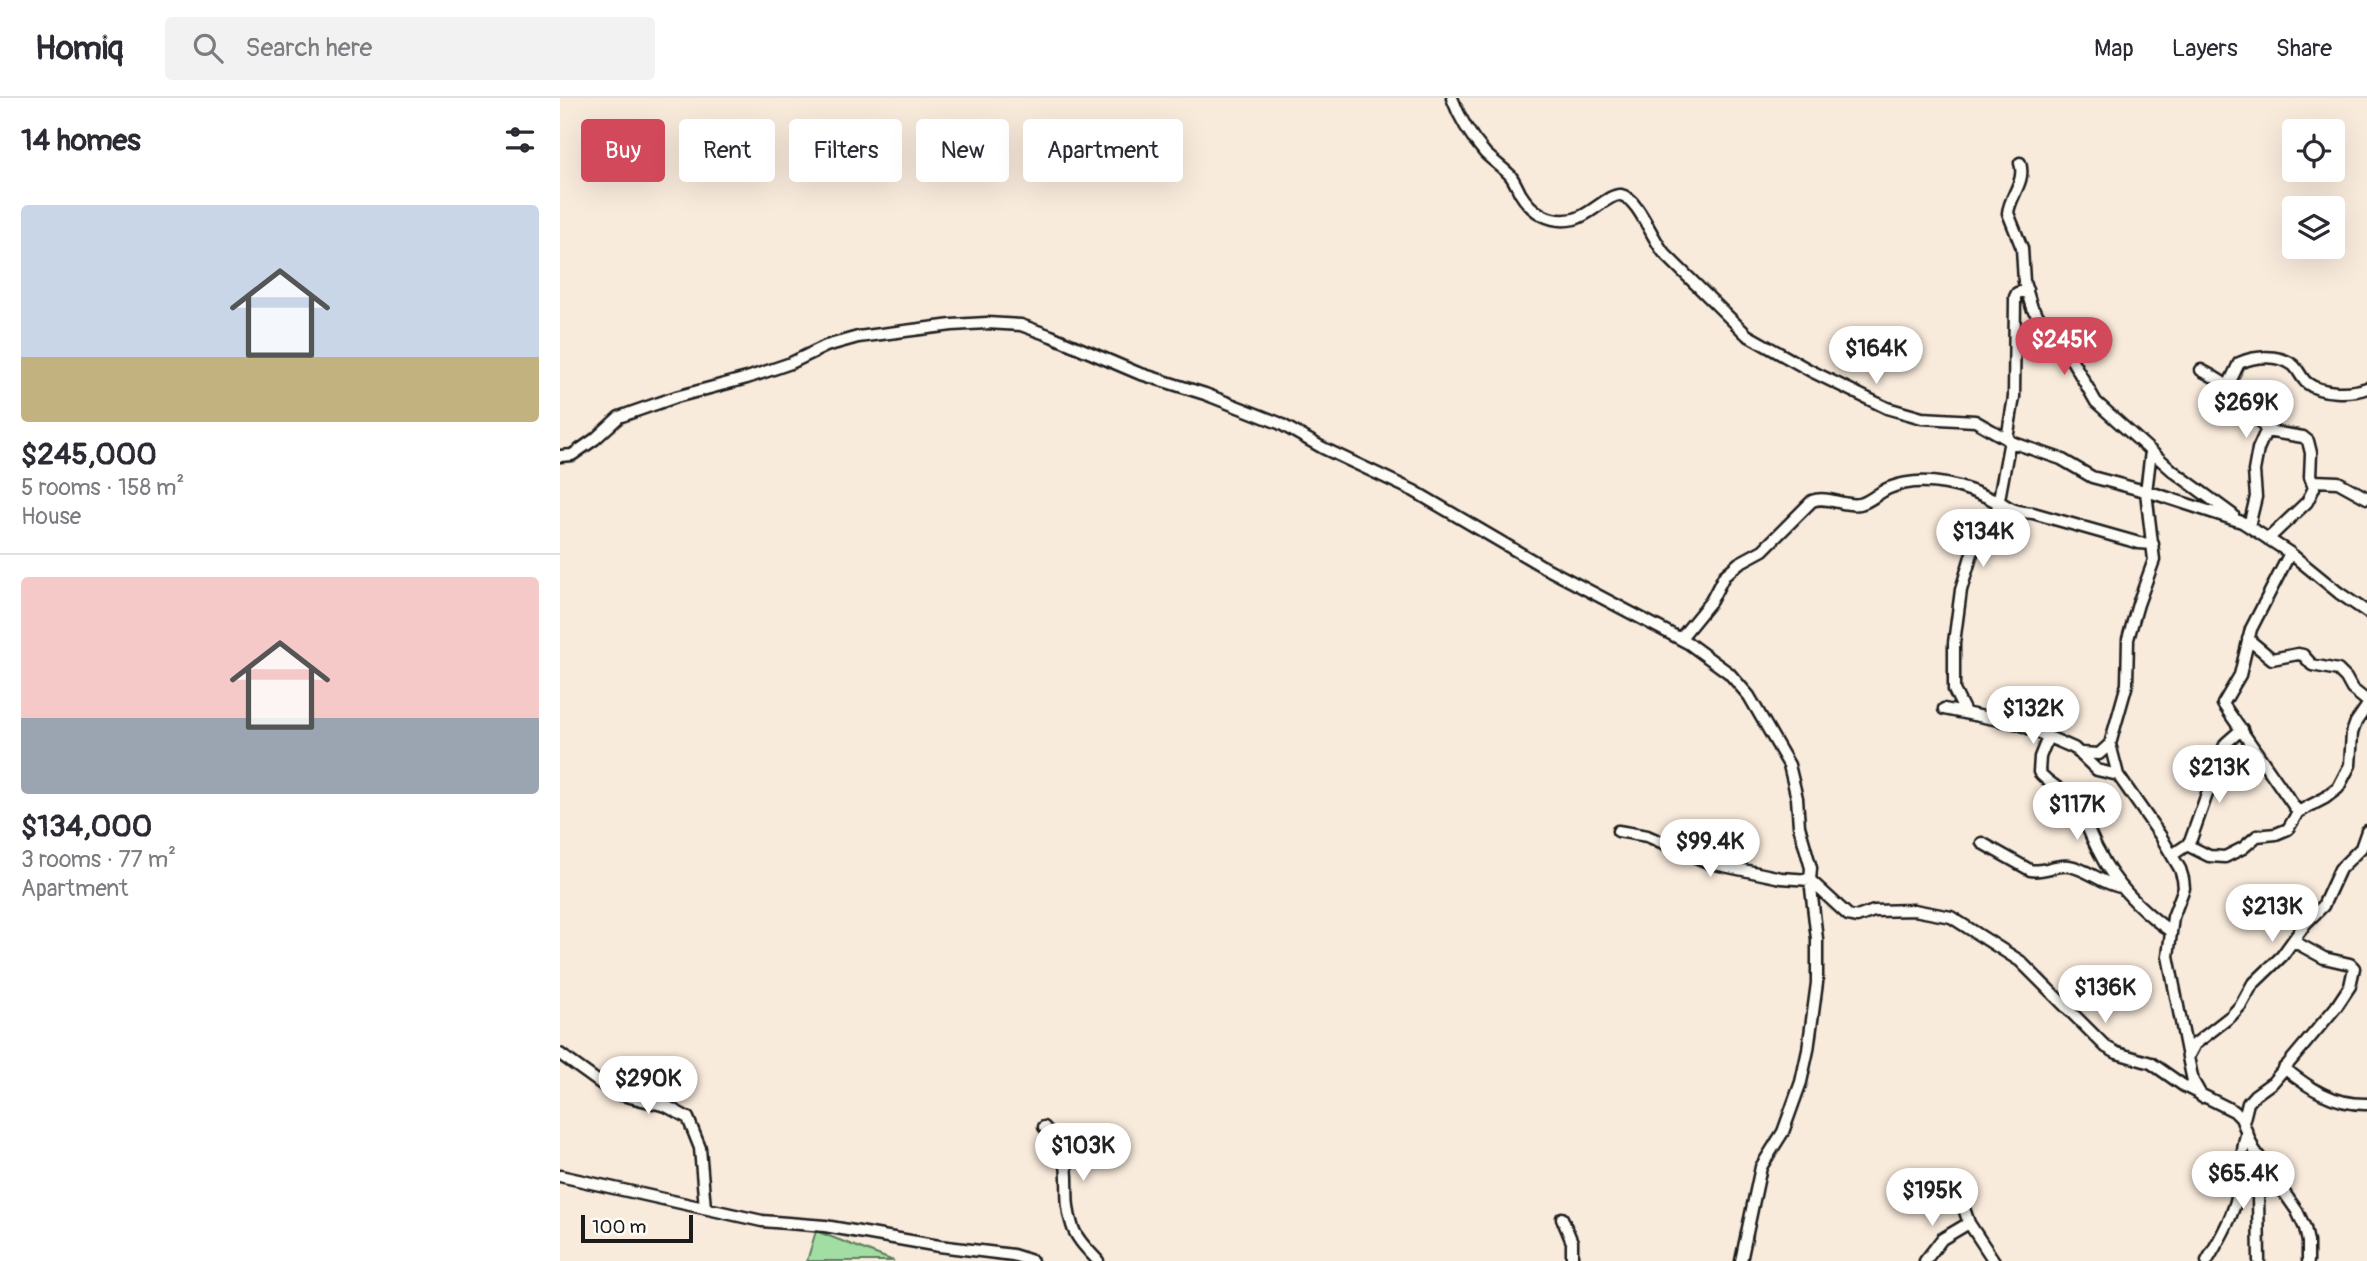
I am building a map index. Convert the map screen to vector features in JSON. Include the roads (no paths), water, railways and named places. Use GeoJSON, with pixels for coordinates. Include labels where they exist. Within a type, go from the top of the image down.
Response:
{"type":"FeatureCollection","features":[{"type":"Feature","properties":{"kind":"street"},"geometry":{"type":"LineString","coordinates":[[1452,98],[1484,151],[1512,177],[1536,213],[1552,219],[1571,220],[1586,216],[1614,196],[1630,199],[1655,243],[1747,335],[1811,371],[1886,408],[1922,418],[1975,421],[2008,440],[2061,459],[2092,477],[2246,524]]}},
{"type":"Feature","properties":{"kind":"street"},"geometry":{"type":"LineString","coordinates":[[2020,163],[2021,180],[2008,213],[2022,248],[2032,309],[2073,362],[2096,402],[2173,471],[2290,553],[2367,612]]}},
{"type":"Feature","properties":{"kind":"street"},"geometry":{"type":"LineString","coordinates":[[1965,712],[1954,690],[1954,643],[1961,590],[1973,550],[1990,534],[1994,526],[2014,397],[2015,297],[2017,293],[2027,290]]}},
{"type":"Feature","properties":{"kind":"street"},"geometry":{"type":"LineString","coordinates":[[560,456],[572,455],[585,447],[610,424],[626,414],[791,363],[826,346],[858,337],[952,325],[1021,325],[1149,377],[1205,394],[1279,423],[1323,448],[1414,491],[1542,566],[1680,639],[1730,673],[1749,696],[1789,765],[1797,798],[1799,826],[1811,868],[1817,939],[1817,983],[1801,1082],[1783,1132],[1761,1167],[1741,1261]]}},
{"type":"Feature","properties":{"kind":"street"},"geometry":{"type":"LineString","coordinates":[[2228,386],[2239,363],[2264,357],[2286,361],[2293,365],[2305,382],[2322,390],[2367,388]]}},
{"type":"Feature","properties":{"kind":"street"},"geometry":{"type":"LineString","coordinates":[[2201,370],[2228,386],[2264,424],[2266,431],[2258,449],[2254,471],[2256,490],[2246,524]]}},
{"type":"Feature","properties":{"kind":"street"},"geometry":{"type":"LineString","coordinates":[[2266,431],[2303,437],[2308,441],[2311,453],[2310,477],[2314,488],[2307,502],[2268,539]]}},
{"type":"Feature","properties":{"kind":"street"},"geometry":{"type":"LineString","coordinates":[[2151,451],[2146,492],[2154,560],[2137,604],[2128,639],[2127,684],[2110,744],[2118,775],[2180,869],[2184,888],[2173,915],[2169,968],[2193,1081],[2202,1097]]}},
{"type":"Feature","properties":{"kind":"street"},"geometry":{"type":"LineString","coordinates":[[2313,481],[2338,481],[2367,498]]}},
{"type":"Feature","properties":{"kind":"street"},"geometry":{"type":"LineString","coordinates":[[1680,639],[1711,601],[1724,576],[1739,563],[1763,550],[1812,501],[1822,499],[1861,504],[1890,487],[1937,482],[1974,491],[2010,510],[2033,513],[2139,543],[2152,544]]}},
{"type":"Feature","properties":{"kind":"street"},"geometry":{"type":"LineString","coordinates":[[2290,553],[2248,639],[2240,675],[2223,704],[2298,812]]}},
{"type":"Feature","properties":{"kind":"street"},"geometry":{"type":"LineString","coordinates":[[2187,845],[2209,856],[2225,857],[2243,848],[2257,836],[2282,832],[2288,829],[2298,812],[2338,788],[2350,765],[2352,733],[2367,704],[2352,689],[2346,678],[2338,670],[2312,665],[2303,655],[2272,659],[2248,639]]}},
{"type":"Feature","properties":{"kind":"street"},"geometry":{"type":"LineString","coordinates":[[1944,709],[2007,720],[2081,753],[2099,754],[2110,744]]}},
{"type":"Feature","properties":{"kind":"street"},"geometry":{"type":"LineString","coordinates":[[2172,855],[2187,845],[2214,780],[2227,765],[2229,755],[2224,747],[2242,729]]}},
{"type":"Feature","properties":{"kind":"street"},"geometry":{"type":"LineString","coordinates":[[2048,737],[2040,757],[2039,772],[2068,794],[2077,806],[2101,856],[2121,887],[2143,910],[2170,931]]}},
{"type":"Feature","properties":{"kind":"street"},"geometry":{"type":"LineString","coordinates":[[2081,753],[2096,770],[2118,775]]}},
{"type":"Feature","properties":{"kind":"street"},"geometry":{"type":"LineString","coordinates":[[1618,831],[1647,836],[1710,863],[1781,878],[1810,880],[1848,915],[1857,917],[1874,911],[1914,910],[1951,917],[1998,945],[2020,961],[2106,1047],[2151,1063],[2202,1097],[2234,1111],[2262,1163],[2297,1210],[2305,1228],[2308,1261]]}},
{"type":"Feature","properties":{"kind":"street"},"geometry":{"type":"LineString","coordinates":[[2188,1057],[2195,1044],[2231,1017],[2252,985],[2282,956],[2323,906],[2340,869],[2361,848],[2367,831]]}},
{"type":"Feature","properties":{"kind":"street"},"geometry":{"type":"LineString","coordinates":[[1982,843],[2036,872],[2057,866],[2070,866],[2121,887]]}},
{"type":"Feature","properties":{"kind":"street"},"geometry":{"type":"LineString","coordinates":[[2143,910],[2173,915]]}},
{"type":"Feature","properties":{"kind":"street"},"geometry":{"type":"LineString","coordinates":[[2243,1124],[2248,1103],[2273,1082],[2336,1007],[2350,986],[2355,971],[2350,964],[2324,958],[2293,941]]}},
{"type":"Feature","properties":{"kind":"street"},"geometry":{"type":"LineString","coordinates":[[560,1054],[614,1093],[666,1105],[688,1118],[699,1148],[705,1208]]}},
{"type":"Feature","properties":{"kind":"street"},"geometry":{"type":"LineString","coordinates":[[2284,1068],[2306,1086],[2328,1098],[2367,1104]]}},
{"type":"Feature","properties":{"kind":"street"},"geometry":{"type":"LineString","coordinates":[[1044,1127],[1056,1140],[1066,1160],[1072,1226],[1098,1261]]}},
{"type":"Feature","properties":{"kind":"street"},"geometry":{"type":"LineString","coordinates":[[2207,1261],[2221,1237],[2236,1200],[2241,1153],[2246,1135]]}},
{"type":"Feature","properties":{"kind":"street"},"geometry":{"type":"LineString","coordinates":[[2259,1261],[2258,1196],[2262,1163]]}},
{"type":"Feature","properties":{"kind":"street"},"geometry":{"type":"LineString","coordinates":[[560,1176],[762,1221],[825,1226],[1013,1255],[1032,1261]]}},
{"type":"Feature","properties":{"kind":"street"},"geometry":{"type":"LineString","coordinates":[[1960,1197],[1969,1223],[1994,1261]]}},
{"type":"Feature","properties":{"kind":"street"},"geometry":{"type":"LineString","coordinates":[[1562,1218],[1572,1242],[1572,1261]]}},
{"type":"Feature","properties":{"kind":"street"},"geometry":{"type":"LineString","coordinates":[[1925,1261],[1942,1239],[1969,1223]]}}]}
